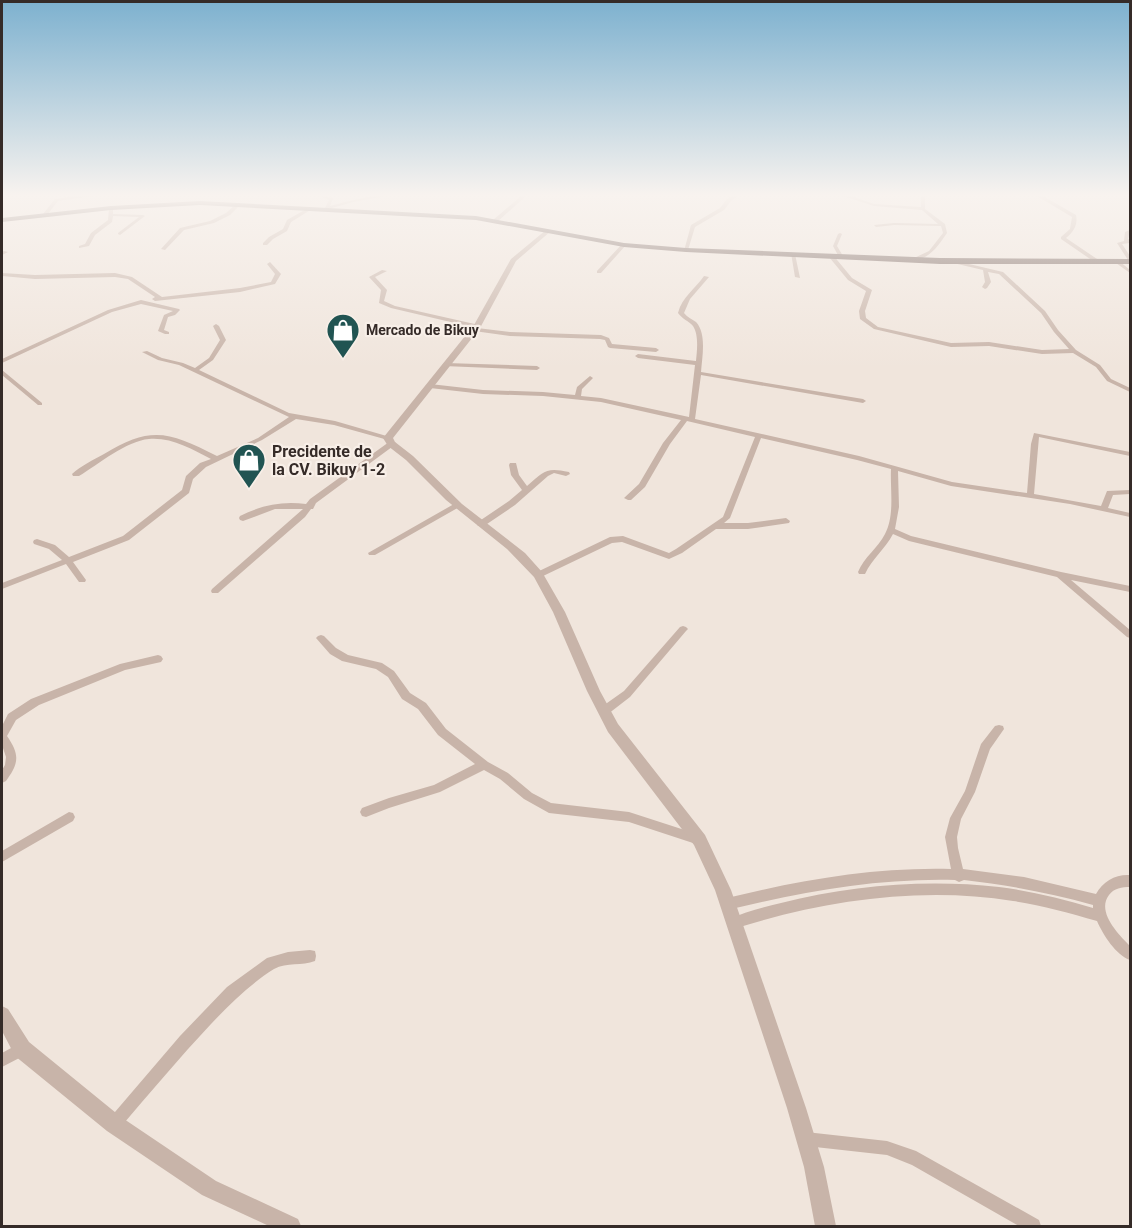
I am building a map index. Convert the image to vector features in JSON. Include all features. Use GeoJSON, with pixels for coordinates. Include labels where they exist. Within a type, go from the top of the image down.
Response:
{"type":"FeatureCollection","features":[{"type":"Feature","properties":{"kind":"main road"},"geometry":{"type":"LineString","coordinates":[[774,253],[940,261],[1118,262],[1131,260]]}},
{"type":"Feature","properties":{"kind":"street"},"geometry":{"type":"LineString","coordinates":[[215,591],[310,507],[313,501],[390,441],[475,328],[513,260],[520,253]]}},
{"type":"Feature","properties":{"kind":"street"},"geometry":{"type":"LineString","coordinates":[[600,272],[617,253]]}},
{"type":"Feature","properties":{"kind":"street"},"geometry":{"type":"LineString","coordinates":[[914,260],[929,253]]}},
{"type":"Feature","properties":{"kind":"street"},"geometry":{"type":"LineString","coordinates":[[1085,253],[1098,262]]}},
{"type":"Feature","properties":{"kind":"street"},"geometry":{"type":"LineString","coordinates":[[792,254],[798,277]]}},
{"type":"Feature","properties":{"kind":"street"},"geometry":{"type":"LineString","coordinates":[[831,256],[850,279],[869,290],[862,310],[863,318],[876,328],[951,345],[989,344],[1042,352],[1074,351]]}},
{"type":"Feature","properties":{"kind":"street"},"geometry":{"type":"LineString","coordinates":[[940,261],[998,272],[1006,277],[1043,312],[1061,338],[1074,351],[1098,366],[1109,380],[1131,390]]}},
{"type":"Feature","properties":{"kind":"street"},"geometry":{"type":"LineString","coordinates":[[1118,262],[1131,272]]}},
{"type":"Feature","properties":{"kind":"street"},"geometry":{"type":"LineString","coordinates":[[2,361],[110,311],[141,302],[240,290],[273,283],[278,274],[270,264]]}},
{"type":"Feature","properties":{"kind":"street"},"geometry":{"type":"LineString","coordinates":[[985,270],[988,282],[985,287]]}},
{"type":"Feature","properties":{"kind":"street"},"geometry":{"type":"LineString","coordinates":[[384,271],[372,277],[384,290],[381,302],[393,307],[475,328],[510,334],[601,337],[607,339],[610,346],[618,349],[698,363]]}},
{"type":"Feature","properties":{"kind":"street"},"geometry":{"type":"LineString","coordinates":[[2,275],[34,277],[115,275],[130,278],[160,298]]}},
{"type":"Feature","properties":{"kind":"street"},"geometry":{"type":"LineString","coordinates":[[628,498],[642,485],[667,443],[689,419],[698,373],[700,341],[697,330],[681,313],[687,298],[706,277]]}},
{"type":"Feature","properties":{"kind":"street"},"geometry":{"type":"LineString","coordinates":[[141,302],[177,310],[166,316],[161,331],[167,333]]}},
{"type":"Feature","properties":{"kind":"street"},"geometry":{"type":"LineString","coordinates":[[196,370],[211,359],[223,340],[216,326]]}},
{"type":"Feature","properties":{"kind":"street"},"geometry":{"type":"LineString","coordinates":[[656,354],[658,340]]}},
{"type":"Feature","properties":{"kind":"street"},"geometry":{"type":"LineString","coordinates":[[145,352],[196,370],[294,417],[335,423],[390,441],[424,470],[457,506],[514,550],[538,575],[576,648],[604,711],[641,769],[678,812],[708,856],[727,904],[806,1139],[826,1227]]}},
{"type":"Feature","properties":{"kind":"street"},"geometry":{"type":"LineString","coordinates":[[638,356],[656,354]]}},
{"type":"Feature","properties":{"kind":"street"},"geometry":{"type":"LineString","coordinates":[[446,364],[537,368]]}},
{"type":"Feature","properties":{"kind":"street"},"geometry":{"type":"LineString","coordinates":[[2,372],[40,404]]}},
{"type":"Feature","properties":{"kind":"street"},"geometry":{"type":"LineString","coordinates":[[698,373],[863,401]]}},
{"type":"Feature","properties":{"kind":"street"},"geometry":{"type":"LineString","coordinates":[[578,397],[579,388],[590,378]]}},
{"type":"Feature","properties":{"kind":"street"},"geometry":{"type":"LineString","coordinates":[[2,386],[13,381]]}},
{"type":"Feature","properties":{"kind":"street"},"geometry":{"type":"LineString","coordinates":[[430,386],[483,392],[578,397],[759,435],[951,484],[1104,508],[1131,515]]}},
{"type":"Feature","properties":{"kind":"street"},"geometry":{"type":"LineString","coordinates":[[2,585],[126,538],[186,491],[189,478],[215,458],[260,439],[294,417]]}},
{"type":"Feature","properties":{"kind":"street"},"geometry":{"type":"LineString","coordinates":[[1030,496],[1036,434],[1131,454]]}},
{"type":"Feature","properties":{"kind":"street"},"geometry":{"type":"LineString","coordinates":[[538,575],[610,540],[623,539],[669,556],[679,552],[726,518],[759,435]]}},
{"type":"Feature","properties":{"kind":"street"},"geometry":{"type":"LineString","coordinates":[[76,474],[134,441],[148,437],[180,443],[215,458]]}},
{"type":"Feature","properties":{"kind":"street"},"geometry":{"type":"LineString","coordinates":[[513,465],[515,475],[527,491]]}},
{"type":"Feature","properties":{"kind":"street"},"geometry":{"type":"LineString","coordinates":[[861,572],[864,563],[881,547],[891,530],[895,468]]}},
{"type":"Feature","properties":{"kind":"street"},"geometry":{"type":"LineString","coordinates":[[481,524],[551,472],[566,474]]}},
{"type":"Feature","properties":{"kind":"street"},"geometry":{"type":"LineString","coordinates":[[1104,508],[1110,493],[1131,492]]}},
{"type":"Feature","properties":{"kind":"street"},"geometry":{"type":"LineString","coordinates":[[243,518],[271,506],[310,507]]}},
{"type":"Feature","properties":{"kind":"street"},"geometry":{"type":"LineString","coordinates":[[372,553],[457,506]]}},
{"type":"Feature","properties":{"kind":"street"},"geometry":{"type":"LineString","coordinates":[[726,518],[734,526]]}},
{"type":"Feature","properties":{"kind":"street"},"geometry":{"type":"LineString","coordinates":[[715,526],[786,521]]}},
{"type":"Feature","properties":{"kind":"street"},"geometry":{"type":"LineString","coordinates":[[891,530],[909,538],[1060,575],[1131,589]]}},
{"type":"Feature","properties":{"kind":"street"},"geometry":{"type":"LineString","coordinates":[[37,542],[51,544],[82,580]]}},
{"type":"Feature","properties":{"kind":"street"},"geometry":{"type":"LineString","coordinates":[[1060,575],[1131,635]]}},
{"type":"Feature","properties":{"kind":"street"},"geometry":{"type":"LineString","coordinates":[[604,711],[627,694],[683,629]]}},
{"type":"Feature","properties":{"kind":"street"},"geometry":{"type":"LineString","coordinates":[[321,638],[333,651],[345,658],[379,666],[391,674],[406,696],[422,706],[442,732],[484,765],[504,776],[528,796],[549,808],[629,817],[696,838]]}},
{"type":"Feature","properties":{"kind":"street"},"geometry":{"type":"LineString","coordinates":[[2,778],[11,762],[12,754],[10,746],[2,736],[12,717],[35,702],[123,667],[158,659]]}},
{"type":"Feature","properties":{"kind":"street"},"geometry":{"type":"LineString","coordinates":[[959,876],[951,837],[956,818],[970,792],[985,747],[999,729]]}},
{"type":"Feature","properties":{"kind":"street"},"geometry":{"type":"LineString","coordinates":[[366,812],[387,802],[429,791],[461,778],[484,765]]}},
{"type":"Feature","properties":{"kind":"street"},"geometry":{"type":"LineString","coordinates":[[2,858],[69,817]]}},
{"type":"Feature","properties":{"kind":"street"},"geometry":{"type":"LineString","coordinates":[[727,904],[822,884],[880,876],[996,878],[1055,888],[1100,901]]}},
{"type":"Feature","properties":{"kind":"street"},"geometry":{"type":"LineString","coordinates":[[1131,881],[1113,883],[1104,890],[1100,901],[1101,916],[1108,931],[1131,954]]}},
{"type":"Feature","properties":{"kind":"street"},"geometry":{"type":"LineString","coordinates":[[733,923],[766,912],[828,900],[886,892],[945,890],[1000,893],[1058,904],[1101,916]]}},
{"type":"Feature","properties":{"kind":"street"},"geometry":{"type":"LineString","coordinates":[[114,1124],[185,1041],[232,992],[272,963],[288,958],[310,956]]}},
{"type":"Feature","properties":{"kind":"street"},"geometry":{"type":"LineString","coordinates":[[2,1015],[22,1049],[114,1124],[209,1188],[291,1227]]}},
{"type":"Feature","properties":{"kind":"street"},"geometry":{"type":"LineString","coordinates":[[2,1060],[22,1049]]}},
{"type":"Feature","properties":{"kind":"street"},"geometry":{"type":"LineString","coordinates":[[806,1139],[887,1148],[916,1159],[1033,1227]]}},
{"type":"Feature","properties":{"kind":"place","name":"Mercado de Bikuy"},"geometry":{"type":"Point","coordinates":[343,359]}},
{"type":"Feature","properties":{"kind":"place","name":"Precidente de la CV. Bikuy 1-2"},"geometry":{"type":"Point","coordinates":[249,489]}}]}
